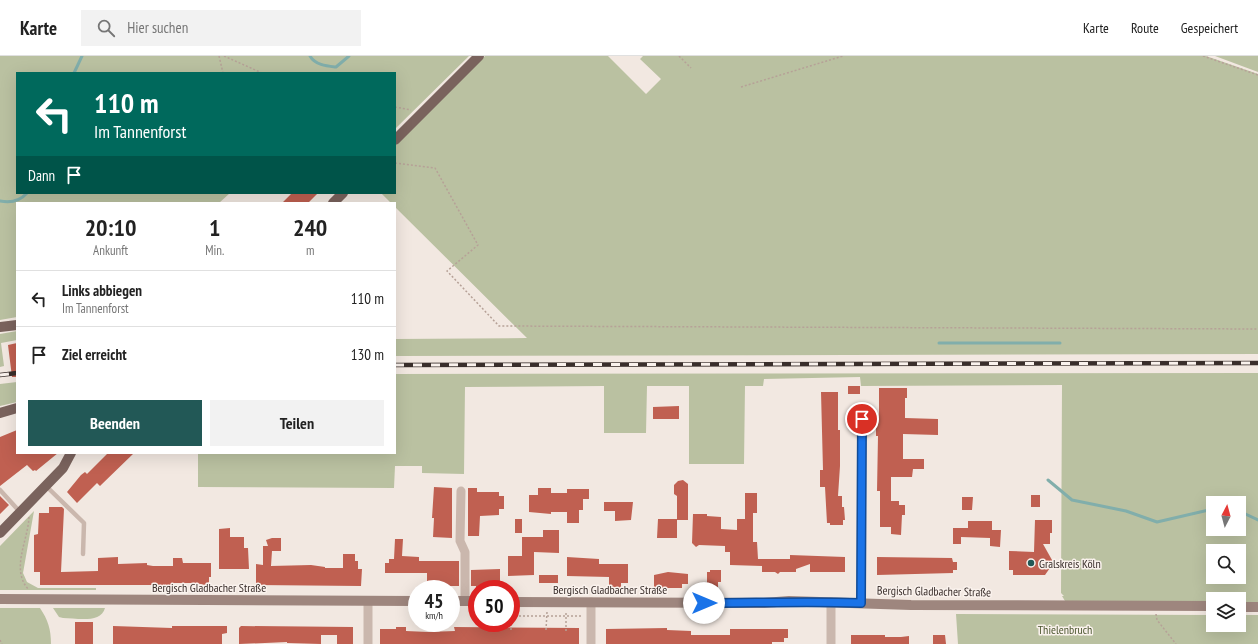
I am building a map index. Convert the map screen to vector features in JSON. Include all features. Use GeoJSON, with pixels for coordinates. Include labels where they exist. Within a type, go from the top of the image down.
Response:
{"type":"FeatureCollection","features":[{"type":"Feature","properties":{"kind":"main road"},"geometry":{"type":"LineString","coordinates":[[396,139],[479,56]]}},
{"type":"Feature","properties":{"kind":"main road"},"geometry":{"type":"LineString","coordinates":[[334,202],[342,194]]}},
{"type":"Feature","properties":{"kind":"main road"},"geometry":{"type":"LineString","coordinates":[[0,327],[16,324]]}},
{"type":"Feature","properties":{"kind":"main road"},"geometry":{"type":"LineString","coordinates":[[0,413],[16,408]]}},
{"type":"Feature","properties":{"kind":"main road"},"geometry":{"type":"LineString","coordinates":[[0,533],[63,468],[70,458],[71,454]]}},
{"type":"Feature","properties":{"kind":"main road","name":"Bergisch Gladbacher Straße"},"geometry":{"type":"LineString","coordinates":[[0,598],[408,601]]}},
{"type":"Feature","properties":{"kind":"main road"},"geometry":{"type":"LineString","coordinates":[[460,601],[465,601]]}},
{"type":"Feature","properties":{"kind":"main road","name":"Bergisch Gladbacher Straße"},"geometry":{"type":"LineString","coordinates":[[520,602],[831,602],[1206,606]]}},
{"type":"Feature","properties":{"kind":"main road"},"geometry":{"type":"LineString","coordinates":[[1246,606],[1258,607]]}},
{"type":"Feature","properties":{"kind":"street"},"geometry":{"type":"LineString","coordinates":[[861,603],[862,419]]}},
{"type":"Feature","properties":{"kind":"street"},"geometry":{"type":"LineString","coordinates":[[461,491],[460,541],[465,552],[465,601]]}},
{"type":"Feature","properties":{"kind":"street"},"geometry":{"type":"LineString","coordinates":[[368,601],[368,644]]}},
{"type":"Feature","properties":{"kind":"street"},"geometry":{"type":"LineString","coordinates":[[591,644],[592,602]]}},
{"type":"Feature","properties":{"kind":"street"},"geometry":{"type":"LineString","coordinates":[[831,602],[831,644]]}},
{"type":"Feature","properties":{"kind":"lane"},"geometry":{"type":"LineString","coordinates":[[46,486],[84,523],[83,554]]}},
{"type":"Feature","properties":{"kind":"lane"},"geometry":{"type":"LineString","coordinates":[[0,490],[20,512]]}},
{"type":"Feature","properties":{"kind":"path"},"geometry":{"type":"LineString","coordinates":[[219,56],[223,72]]}},
{"type":"Feature","properties":{"kind":"path"},"geometry":{"type":"LineString","coordinates":[[224,56],[260,72]]}},
{"type":"Feature","properties":{"kind":"path"},"geometry":{"type":"LineString","coordinates":[[679,56],[691,68]]}},
{"type":"Feature","properties":{"kind":"path"},"geometry":{"type":"LineString","coordinates":[[741,87],[843,56]]}},
{"type":"Feature","properties":{"kind":"path"},"geometry":{"type":"LineString","coordinates":[[1203,56],[1258,74]]}},
{"type":"Feature","properties":{"kind":"path"},"geometry":{"type":"LineString","coordinates":[[396,107],[407,108],[414,112]]}},
{"type":"Feature","properties":{"kind":"path"},"geometry":{"type":"LineString","coordinates":[[396,163],[434,168],[478,244],[447,271],[499,326],[1258,329]]}},
{"type":"Feature","properties":{"kind":"path"},"geometry":{"type":"LineString","coordinates":[[29,503],[29,528],[20,570],[21,579],[29,590],[29,598]]}},
{"type":"Feature","properties":{"kind":"path"},"geometry":{"type":"LineString","coordinates":[[1156,606],[1158,620],[1176,644]]}},
{"type":"Feature","properties":{"kind":"path"},"geometry":{"type":"LineString","coordinates":[[546,630],[547,610]]}},
{"type":"Feature","properties":{"kind":"path"},"geometry":{"type":"LineString","coordinates":[[566,610],[566,630]]}},
{"type":"Feature","properties":{"kind":"path"},"geometry":{"type":"LineString","coordinates":[[520,616],[591,616]]}},
{"type":"Feature","properties":{"kind":"path"},"geometry":{"type":"LineString","coordinates":[[0,640],[2,644]]}},
{"type":"Feature","properties":{"kind":"green space"},"geometry":{"type":"Polygon","coordinates":[[[0,56],[469,56],[396,128],[396,72],[16,72],[16,194],[229,194],[220,202],[16,202],[16,317],[0,320],[0,56]]]}},
{"type":"Feature","properties":{"kind":"green space"},"geometry":{"type":"Polygon","coordinates":[[[485,56],[608,56],[646,94],[661,79],[640,59],[643,56],[1206,56],[1258,74],[1258,354],[396,356],[396,339],[527,338],[396,208],[396,202],[390,202],[382,194],[396,194],[396,145],[485,56]]]}},
{"type":"Feature","properties":{"kind":"green space"},"geometry":{"type":"Polygon","coordinates":[[[1215,56],[1258,56],[1258,72],[1215,56]]]}},
{"type":"Feature","properties":{"kind":"green space"},"geometry":{"type":"Polygon","coordinates":[[[16,331],[16,340],[1,343],[4,366],[0,367],[0,334],[16,331]]]}},
{"type":"Feature","properties":{"kind":"green space"},"geometry":{"type":"Polygon","coordinates":[[[1258,373],[1258,602],[1246,602],[1246,592],[1206,592],[1206,602],[1065,601],[1062,596],[1064,596],[1061,593],[1062,385],[861,386],[860,377],[764,379],[763,386],[745,386],[744,464],[689,464],[689,386],[647,386],[646,433],[604,433],[604,386],[465,387],[464,474],[422,473],[422,466],[395,466],[394,488],[198,487],[198,454],[396,454],[396,374],[1258,373]]]}},
{"type":"Feature","properties":{"kind":"green space"},"geometry":{"type":"Polygon","coordinates":[[[16,382],[16,402],[0,406],[0,384],[16,382]]]}},
{"type":"Feature","properties":{"kind":"green space"},"geometry":{"type":"Polygon","coordinates":[[[34,511],[23,573],[27,582],[38,588],[96,588],[96,590],[0,590],[0,546],[34,511]]]}},
{"type":"Feature","properties":{"kind":"green space"},"geometry":{"type":"Polygon","coordinates":[[[0,608],[40,608],[48,625],[51,644],[0,644],[0,608]]]}},
{"type":"Feature","properties":{"kind":"green space"},"geometry":{"type":"Polygon","coordinates":[[[53,608],[105,608],[103,613],[99,616],[81,619],[59,617],[53,608]]]}},
{"type":"Feature","properties":{"kind":"green space","name":"Thielenbruch"},"geometry":{"type":"Polygon","coordinates":[[[956,614],[1206,615],[1206,632],[1246,632],[1246,615],[1258,615],[1258,644],[958,644],[956,614]]]}},
{"type":"Feature","properties":{"kind":"building"},"geometry":{"type":"Polygon","coordinates":[[[291,194],[317,194],[309,202],[283,202],[291,194]]]}},
{"type":"Feature","properties":{"kind":"building"},"geometry":{"type":"Polygon","coordinates":[[[16,343],[16,377],[12,377],[8,345],[16,343]]]}},
{"type":"Feature","properties":{"kind":"building"},"geometry":{"type":"Polygon","coordinates":[[[848,386],[860,386],[860,394],[848,394],[848,386]]]}},
{"type":"Feature","properties":{"kind":"building"},"geometry":{"type":"Polygon","coordinates":[[[879,388],[907,388],[907,398],[905,398],[905,418],[938,419],[938,435],[903,434],[903,459],[924,459],[924,469],[913,469],[912,477],[891,477],[891,501],[899,501],[899,505],[905,505],[905,515],[902,515],[901,535],[891,534],[891,527],[880,527],[880,491],[877,491],[878,436],[876,436],[876,418],[878,418],[879,414],[879,388]]]}},
{"type":"Feature","properties":{"kind":"building"},"geometry":{"type":"Polygon","coordinates":[[[821,392],[838,392],[840,466],[838,496],[842,496],[842,507],[844,507],[845,520],[843,520],[843,525],[830,525],[830,523],[827,523],[825,487],[820,487],[820,470],[823,470],[821,392]]]}},
{"type":"Feature","properties":{"kind":"building"},"geometry":{"type":"Polygon","coordinates":[[[679,406],[679,419],[653,419],[653,407],[679,406]]]}},
{"type":"Feature","properties":{"kind":"building"},"geometry":{"type":"Polygon","coordinates":[[[16,430],[16,454],[57,454],[36,471],[33,471],[27,465],[0,486],[0,437],[16,430]]]}},
{"type":"Feature","properties":{"kind":"building"},"geometry":{"type":"Polygon","coordinates":[[[107,454],[133,454],[100,486],[97,483],[77,503],[67,492],[81,475],[85,472],[87,474],[107,454]]]}},
{"type":"Feature","properties":{"kind":"building"},"geometry":{"type":"Polygon","coordinates":[[[683,480],[688,484],[688,520],[677,520],[677,496],[674,494],[674,485],[678,481],[683,480]]]}},
{"type":"Feature","properties":{"kind":"building"},"geometry":{"type":"Polygon","coordinates":[[[434,487],[452,488],[452,538],[433,537],[434,518],[432,518],[434,487]]]}},
{"type":"Feature","properties":{"kind":"building"},"geometry":{"type":"Polygon","coordinates":[[[468,488],[477,488],[477,492],[499,492],[499,496],[504,496],[504,509],[499,509],[499,515],[480,516],[479,536],[468,536],[468,488]]]}},
{"type":"Feature","properties":{"kind":"building"},"geometry":{"type":"Polygon","coordinates":[[[538,488],[551,488],[551,493],[567,493],[567,489],[589,489],[589,499],[583,499],[583,510],[579,510],[579,523],[567,523],[567,512],[551,512],[551,514],[529,512],[529,495],[538,495],[538,488]]]}},
{"type":"Feature","properties":{"kind":"building"},"geometry":{"type":"Polygon","coordinates":[[[745,493],[757,493],[757,513],[753,513],[753,542],[757,542],[758,559],[790,559],[790,555],[845,557],[845,572],[810,572],[810,564],[796,569],[796,572],[780,572],[778,574],[775,572],[762,572],[762,566],[730,565],[730,552],[725,552],[725,546],[699,545],[696,547],[692,543],[693,514],[707,514],[707,516],[721,517],[721,529],[737,530],[737,519],[745,519],[745,493]]]}},
{"type":"Feature","properties":{"kind":"building"},"geometry":{"type":"Polygon","coordinates":[[[1031,495],[1040,495],[1040,507],[1031,507],[1031,495]]]}},
{"type":"Feature","properties":{"kind":"building"},"geometry":{"type":"Polygon","coordinates":[[[0,496],[9,505],[0,514],[0,496]]]}},
{"type":"Feature","properties":{"kind":"building"},"geometry":{"type":"Polygon","coordinates":[[[962,497],[973,497],[972,510],[962,510],[962,497]]]}},
{"type":"Feature","properties":{"kind":"building"},"geometry":{"type":"Polygon","coordinates":[[[604,502],[633,502],[631,520],[615,521],[615,511],[604,511],[604,502]]]}},
{"type":"Feature","properties":{"kind":"building"},"geometry":{"type":"Polygon","coordinates":[[[49,507],[62,507],[64,509],[61,572],[98,571],[98,558],[118,557],[118,564],[147,563],[147,565],[153,566],[173,566],[173,558],[182,558],[183,563],[211,563],[211,577],[209,577],[209,582],[205,585],[196,583],[171,583],[171,585],[40,585],[40,572],[34,572],[34,535],[38,534],[39,513],[49,513],[49,507]]]}},
{"type":"Feature","properties":{"kind":"building"},"geometry":{"type":"Polygon","coordinates":[[[515,519],[522,519],[522,533],[515,533],[515,519]]]}},
{"type":"Feature","properties":{"kind":"building"},"geometry":{"type":"Polygon","coordinates":[[[658,519],[677,519],[677,538],[657,538],[658,519]]]}},
{"type":"Feature","properties":{"kind":"building","name":"Gralskreis Köln"},"geometry":{"type":"Polygon","coordinates":[[[1035,520],[1052,520],[1050,544],[1043,544],[1052,560],[1052,565],[1045,575],[1013,575],[1013,570],[1009,570],[1009,551],[1034,552],[1035,520]]]}},
{"type":"Feature","properties":{"kind":"building"},"geometry":{"type":"Polygon","coordinates":[[[968,521],[992,521],[992,530],[1001,530],[1000,547],[990,546],[990,538],[961,537],[961,544],[953,544],[953,528],[968,528],[968,521]]]}},
{"type":"Feature","properties":{"kind":"building"},"geometry":{"type":"Polygon","coordinates":[[[230,528],[230,537],[244,537],[244,548],[248,548],[249,569],[219,569],[219,529],[230,528]]]}},
{"type":"Feature","properties":{"kind":"building"},"geometry":{"type":"Polygon","coordinates":[[[543,530],[559,530],[559,553],[534,552],[534,575],[508,576],[508,556],[522,556],[522,537],[543,537],[543,530]]]}},
{"type":"Feature","properties":{"kind":"building"},"geometry":{"type":"Polygon","coordinates":[[[281,538],[281,551],[272,551],[271,566],[311,565],[325,568],[343,568],[343,554],[355,554],[355,561],[358,561],[358,569],[362,569],[361,586],[256,585],[256,564],[263,565],[263,546],[268,546],[266,540],[281,538]]]}},
{"type":"Feature","properties":{"kind":"building"},"geometry":{"type":"Polygon","coordinates":[[[395,539],[403,539],[402,556],[419,557],[419,561],[459,561],[459,580],[427,580],[427,573],[385,573],[385,563],[389,563],[389,559],[394,559],[395,539]]]}},
{"type":"Feature","properties":{"kind":"building"},"geometry":{"type":"Polygon","coordinates":[[[567,557],[599,559],[599,564],[628,564],[628,583],[621,583],[621,588],[609,588],[609,577],[567,576],[567,557]]]}},
{"type":"Feature","properties":{"kind":"building"},"geometry":{"type":"Polygon","coordinates":[[[877,557],[952,558],[953,562],[957,562],[957,570],[953,570],[953,573],[877,575],[877,557]]]}},
{"type":"Feature","properties":{"kind":"building"},"geometry":{"type":"Polygon","coordinates":[[[500,569],[500,580],[471,580],[471,570],[500,569]]]}},
{"type":"Feature","properties":{"kind":"building"},"geometry":{"type":"Polygon","coordinates":[[[710,570],[721,570],[721,582],[718,582],[718,587],[707,587],[707,572],[710,572],[710,570]]]}},
{"type":"Feature","properties":{"kind":"building"},"geometry":{"type":"Polygon","coordinates":[[[668,572],[688,574],[688,584],[682,584],[682,588],[654,588],[654,575],[668,572]]]}},
{"type":"Feature","properties":{"kind":"building"},"geometry":{"type":"Polygon","coordinates":[[[539,575],[558,575],[558,583],[539,583],[539,575]]]}},
{"type":"Feature","properties":{"kind":"building"},"geometry":{"type":"Polygon","coordinates":[[[75,622],[93,622],[93,644],[75,644],[75,622]]]}},
{"type":"Feature","properties":{"kind":"building"},"geometry":{"type":"Polygon","coordinates":[[[113,626],[172,628],[172,626],[227,626],[227,633],[222,634],[222,644],[113,644],[113,626]]]}},
{"type":"Feature","properties":{"kind":"building"},"geometry":{"type":"Polygon","coordinates":[[[241,626],[353,627],[353,644],[337,644],[337,635],[321,635],[321,644],[287,642],[239,644],[239,628],[241,626]]]}},
{"type":"Feature","properties":{"kind":"building"},"geometry":{"type":"Polygon","coordinates":[[[396,627],[406,627],[406,631],[408,632],[460,632],[460,627],[468,627],[468,632],[520,632],[520,628],[579,628],[579,644],[380,644],[380,629],[396,629],[396,627]]]}},
{"type":"Feature","properties":{"kind":"building"},"geometry":{"type":"Polygon","coordinates":[[[667,628],[667,630],[691,631],[691,635],[730,635],[730,629],[788,629],[788,638],[784,638],[784,642],[772,642],[772,644],[606,644],[606,629],[667,628]]]}},
{"type":"Feature","properties":{"kind":"building"},"geometry":{"type":"Polygon","coordinates":[[[851,635],[885,635],[885,637],[909,636],[909,644],[851,644],[851,635]]]}},
{"type":"Feature","properties":{"kind":"building"},"geometry":{"type":"Polygon","coordinates":[[[933,635],[945,635],[946,644],[933,644],[933,635]]]}},
{"type":"Feature","properties":{"kind":"waterway"},"geometry":{"type":"LineString","coordinates":[[74,72],[82,56]]}},
{"type":"Feature","properties":{"kind":"waterway"},"geometry":{"type":"LineString","coordinates":[[310,56],[318,63],[336,67],[349,56]]}},
{"type":"Feature","properties":{"kind":"waterway"},"geometry":{"type":"LineString","coordinates":[[0,201],[15,201],[26,194]]}},
{"type":"Feature","properties":{"kind":"waterway"},"geometry":{"type":"LineString","coordinates":[[939,343],[1060,343]]}},
{"type":"Feature","properties":{"kind":"waterway"},"geometry":{"type":"LineString","coordinates":[[1048,480],[1072,500],[1126,511],[1157,522],[1206,511]]}},
{"type":"Feature","properties":{"kind":"waterway"},"geometry":{"type":"LineString","coordinates":[[1246,514],[1258,520]]}},
{"type":"Feature","properties":{"kind":"railway"},"geometry":{"type":"LineString","coordinates":[[396,365],[1258,363]]}},
{"type":"Feature","properties":{"kind":"railway"},"geometry":{"type":"LineString","coordinates":[[0,375],[16,373]]}},
{"type":"Feature","properties":{"kind":"place","name":"Gralskreis Köln"},"geometry":{"type":"Point","coordinates":[1031,563]}},
{"type":"Feature","properties":{"kind":"route"},"geometry":{"type":"LineString","coordinates":[[704,603],[764,603],[789,601],[861,603],[862,419]]}}]}
